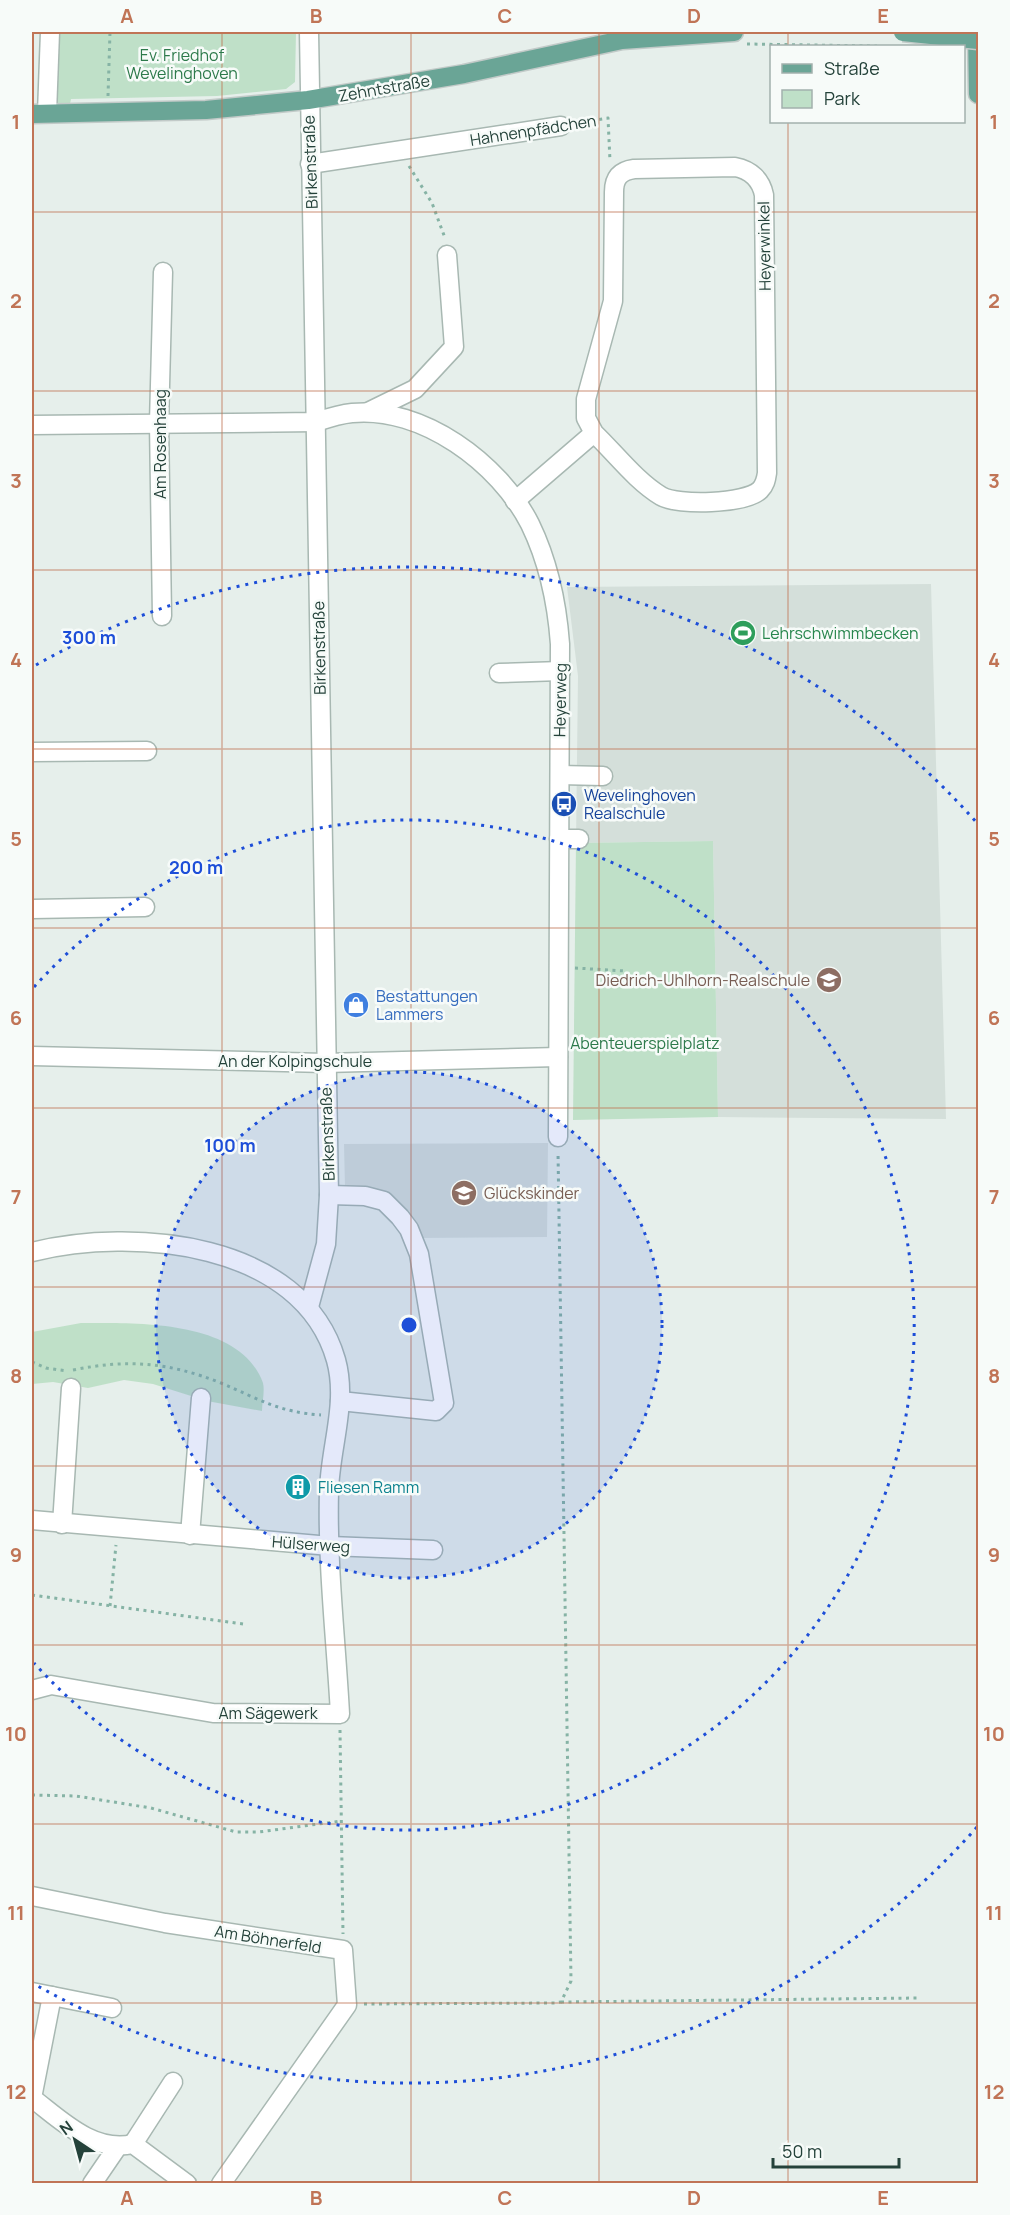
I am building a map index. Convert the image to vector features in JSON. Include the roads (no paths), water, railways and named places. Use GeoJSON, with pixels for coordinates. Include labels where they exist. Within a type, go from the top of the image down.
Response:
{"type":"FeatureCollection","features":[{"type":"Feature","properties":{"kind":"main road"},"geometry":{"type":"LineString","coordinates":[[902,32],[978,40]]}},
{"type":"Feature","properties":{"kind":"main road"},"geometry":{"type":"LineString","coordinates":[[977,32],[978,94]]}},
{"type":"Feature","properties":{"kind":"main road","name":"Zehntstraße"},"geometry":{"type":"LineString","coordinates":[[39,114],[220,109],[308,100],[464,74],[622,40],[737,38]]}},
{"type":"Feature","properties":{"kind":"street"},"geometry":{"type":"LineString","coordinates":[[39,114],[50,32]]}},
{"type":"Feature","properties":{"kind":"street","name":"Birkenstraße"},"geometry":{"type":"LineString","coordinates":[[309,32],[308,100],[316,422],[329,1195],[326,1244],[309,1307]]}},
{"type":"Feature","properties":{"kind":"street","name":"Hahnenpfädchen"},"geometry":{"type":"LineString","coordinates":[[310,164],[561,126]]}},
{"type":"Feature","properties":{"kind":"street","name":"Heyerwinkel"},"geometry":{"type":"LineString","coordinates":[[735,167],[750,172],[761,185],[764,195],[766,480],[760,490],[738,500],[670,500],[654,491],[594,433],[586,418],[586,399],[613,301],[615,182],[620,174],[634,169],[735,167]]}},
{"type":"Feature","properties":{"kind":"street"},"geometry":{"type":"LineString","coordinates":[[366,412],[410,393],[454,347],[447,255]]}},
{"type":"Feature","properties":{"kind":"street","name":"Am Rosenhaag"},"geometry":{"type":"LineString","coordinates":[[162,616],[159,423],[163,272]]}},
{"type":"Feature","properties":{"kind":"street","name":"Heyerweg"},"geometry":{"type":"LineString","coordinates":[[32,425],[316,422],[339,414],[366,412],[400,417],[442,436],[480,462],[515,501],[533,532],[550,581],[559,627],[561,671],[558,1137]]}},
{"type":"Feature","properties":{"kind":"street"},"geometry":{"type":"LineString","coordinates":[[515,501],[594,433]]}},
{"type":"Feature","properties":{"kind":"street"},"geometry":{"type":"LineString","coordinates":[[499,673],[561,671]]}},
{"type":"Feature","properties":{"kind":"street"},"geometry":{"type":"LineString","coordinates":[[32,752],[147,751]]}},
{"type":"Feature","properties":{"kind":"street"},"geometry":{"type":"LineString","coordinates":[[560,775],[603,776]]}},
{"type":"Feature","properties":{"kind":"street"},"geometry":{"type":"LineString","coordinates":[[559,839],[579,839]]}},
{"type":"Feature","properties":{"kind":"street"},"geometry":{"type":"LineString","coordinates":[[32,909],[145,907]]}},
{"type":"Feature","properties":{"kind":"street","name":"An der Kolpingschule"},"geometry":{"type":"LineString","coordinates":[[32,1056],[325,1063],[558,1057]]}},
{"type":"Feature","properties":{"kind":"street","name":"Birkenstraße"},"geometry":{"type":"LineString","coordinates":[[329,1195],[365,1196],[384,1201],[400,1217],[413,1236],[419,1254],[444,1403],[436,1411],[339,1409]]}},
{"type":"Feature","properties":{"kind":"street"},"geometry":{"type":"LineString","coordinates":[[32,1252],[65,1245],[117,1242],[197,1250],[242,1263],[295,1293],[309,1307],[331,1346],[340,1382],[339,1409],[329,1480],[330,1546]]}},
{"type":"Feature","properties":{"kind":"street"},"geometry":{"type":"LineString","coordinates":[[62,1524],[71,1388]]}},
{"type":"Feature","properties":{"kind":"street"},"geometry":{"type":"LineString","coordinates":[[190,1535],[201,1398]]}},
{"type":"Feature","properties":{"kind":"street","name":"Hülserweg"},"geometry":{"type":"LineString","coordinates":[[32,1520],[330,1546],[432,1550]]}},
{"type":"Feature","properties":{"kind":"street","name":"Am Sägewerk"},"geometry":{"type":"LineString","coordinates":[[32,1690],[51,1686],[213,1713],[340,1713],[330,1546]]}},
{"type":"Feature","properties":{"kind":"street","name":"Am Böhnerfeld"},"geometry":{"type":"LineString","coordinates":[[32,1896],[176,1925],[343,1950],[347,2005],[221,2184]]}},
{"type":"Feature","properties":{"kind":"street"},"geometry":{"type":"LineString","coordinates":[[32,1992],[112,2008]]}},
{"type":"Feature","properties":{"kind":"street"},"geometry":{"type":"LineString","coordinates":[[52,1996],[32,2098],[88,2138],[104,2145],[125,2145],[187,2184]]}},
{"type":"Feature","properties":{"kind":"street"},"geometry":{"type":"LineString","coordinates":[[93,2184],[173,2082]]}},
{"type":"Feature","properties":{"kind":"place","name":"Lehrschwimmbecken"},"geometry":{"type":"Point","coordinates":[743,633]}},
{"type":"Feature","properties":{"kind":"place","name":"Wevelinghoven Realschule"},"geometry":{"type":"Point","coordinates":[564,804]}},
{"type":"Feature","properties":{"kind":"place","name":"Diedrich-Uhlhorn-Realschule"},"geometry":{"type":"Point","coordinates":[829,980]}},
{"type":"Feature","properties":{"kind":"place","name":"Bestattungen Lammers"},"geometry":{"type":"Point","coordinates":[356,1005]}},
{"type":"Feature","properties":{"kind":"place","name":"Glückskinder"},"geometry":{"type":"Point","coordinates":[464,1193]}},
{"type":"Feature","properties":{"kind":"place","name":"Fliesen Ramm"},"geometry":{"type":"Point","coordinates":[298,1487]}},
{"type":"Feature","properties":{"kind":"park label","name":"Ev. Friedhof Wevelinghoven"},"geometry":{"type":"Point","coordinates":[182,64]}},
{"type":"Feature","properties":{"kind":"park label","name":"Abenteuerspielplatz"},"geometry":{"type":"Point","coordinates":[645,1043]}}]}
